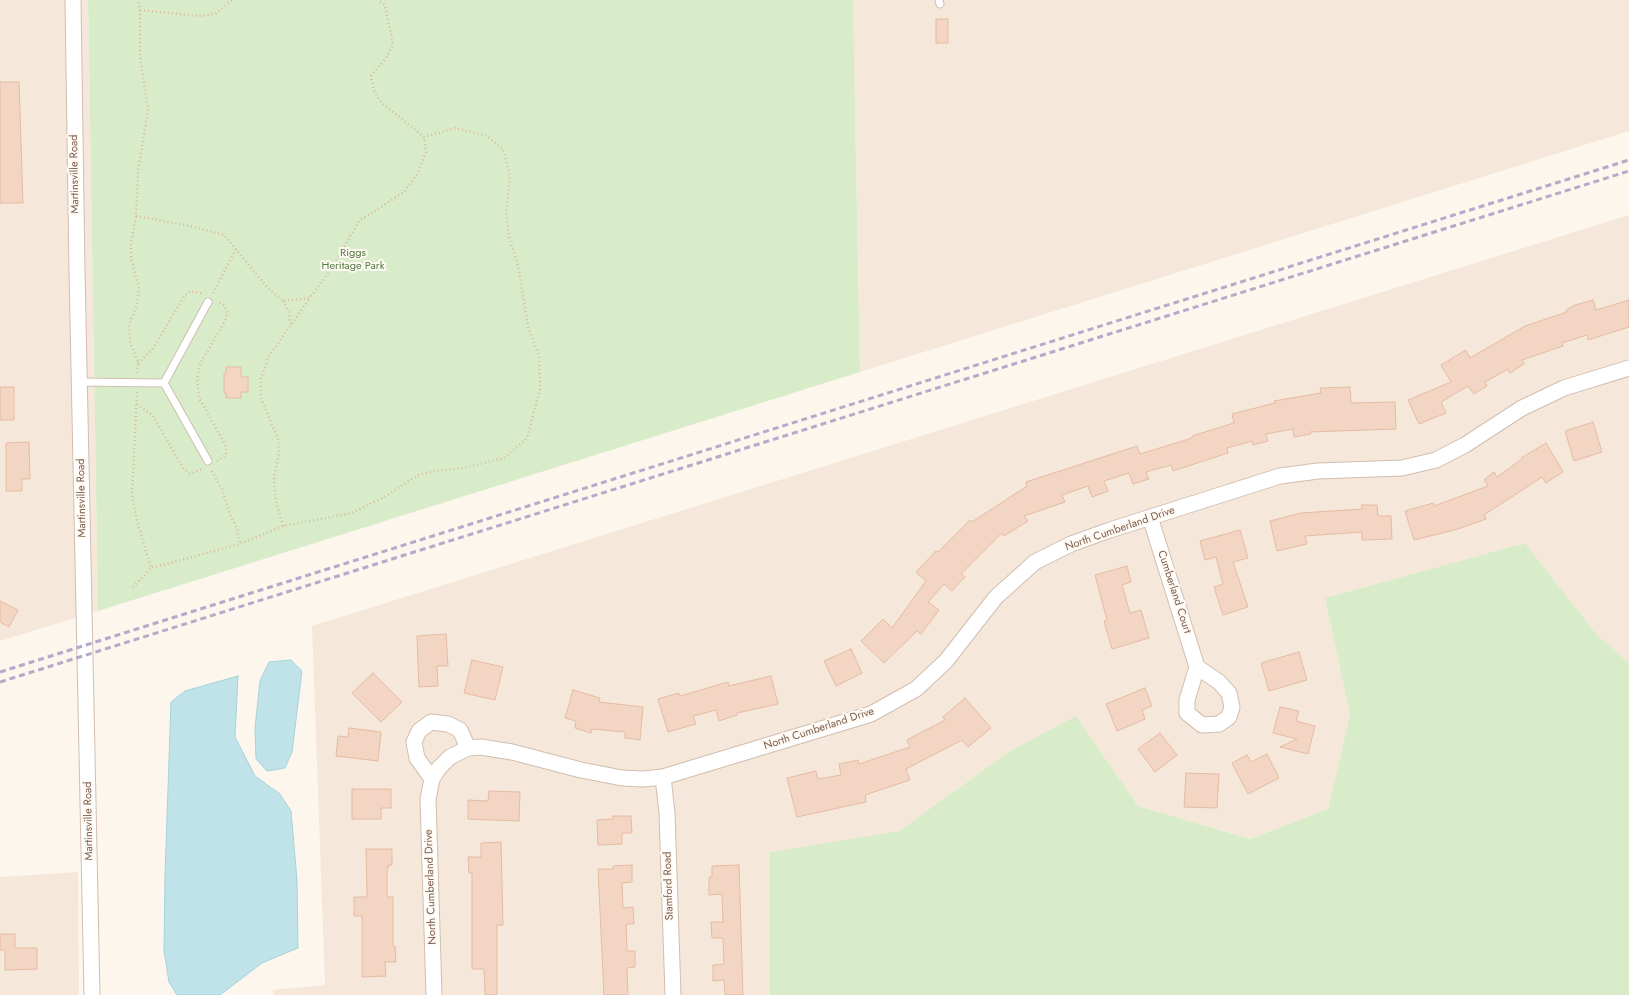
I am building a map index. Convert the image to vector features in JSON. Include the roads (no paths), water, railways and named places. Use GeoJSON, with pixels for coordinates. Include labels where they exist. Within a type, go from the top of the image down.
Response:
{"type":"FeatureCollection","features":[{"type":"Feature","properties":{"kind":"street","name":"Martinsville Road"},"geometry":{"type":"LineString","coordinates":[[73,0],[79,382],[92,995]]}},
{"type":"Feature","properties":{"kind":"street","name":"North Cumberland Drive"},"geometry":{"type":"LineString","coordinates":[[434,995],[428,799],[432,779],[439,768],[450,757],[468,748],[481,747],[512,752],[581,770],[622,778],[643,779],[663,777],[871,714],[916,689],[946,661],[996,597],[1035,562],[1071,544],[1150,517],[1280,476],[1318,471],[1402,468],[1436,460],[1465,445],[1529,405],[1564,388],[1629,368]]}},
{"type":"Feature","properties":{"kind":"street","name":"Cumberland Court"},"geometry":{"type":"LineString","coordinates":[[1150,517],[1197,667]]}},
{"type":"Feature","properties":{"kind":"street"},"geometry":{"type":"LineString","coordinates":[[432,779],[417,758],[414,742],[419,731],[431,722],[448,724],[460,730],[468,748]]}},
{"type":"Feature","properties":{"kind":"street","name":"Stamford Road"},"geometry":{"type":"LineString","coordinates":[[663,777],[666,814],[673,995]]}},
{"type":"Feature","properties":{"kind":"lane"},"geometry":{"type":"LineString","coordinates":[[164,383],[209,300]]}},
{"type":"Feature","properties":{"kind":"lane"},"geometry":{"type":"LineString","coordinates":[[79,382],[164,383]]}},
{"type":"Feature","properties":{"kind":"lane"},"geometry":{"type":"LineString","coordinates":[[164,383],[212,462]]}},
{"type":"Feature","properties":{"kind":"water"},"geometry":{"type":"Polygon","coordinates":[[[291,660],[302,671],[292,752],[285,768],[267,771],[256,759],[255,728],[260,681],[269,662],[291,660]]]}},
{"type":"Feature","properties":{"kind":"water"},"geometry":{"type":"Polygon","coordinates":[[[238,676],[235,737],[255,776],[280,794],[291,811],[297,880],[298,948],[262,963],[220,995],[177,995],[169,982],[164,951],[171,702],[185,691],[238,676]]]}},
{"type":"Feature","properties":{"kind":"railway"},"geometry":{"type":"LineString","coordinates":[[0,672],[1629,160]]}},
{"type":"Feature","properties":{"kind":"railway"},"geometry":{"type":"LineString","coordinates":[[0,682],[1629,171]]}},
{"type":"Feature","properties":{"kind":"park label","name":"Riggs Heritage Park"},"geometry":{"type":"Point","coordinates":[353,259]}}]}
